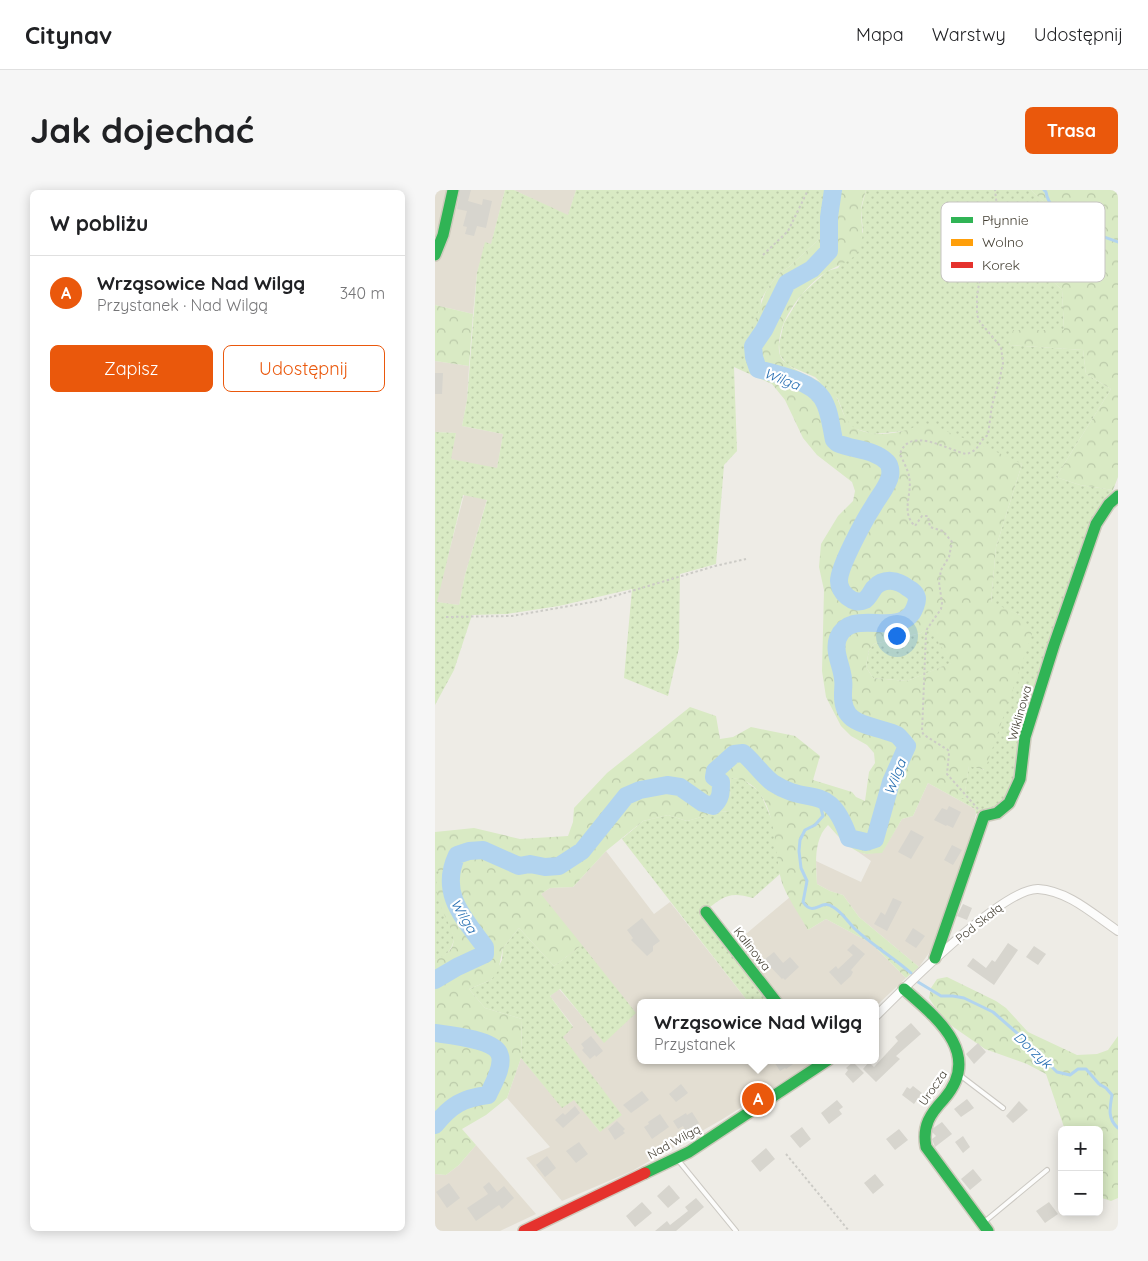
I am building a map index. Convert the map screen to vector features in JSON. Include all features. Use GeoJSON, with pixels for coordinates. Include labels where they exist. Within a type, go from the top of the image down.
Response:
{"type":"FeatureCollection","features":[{"type":"Feature","properties":{"kind":"street"},"geometry":{"type":"LineString","coordinates":[[435,255],[443,235],[453,190]]}},
{"type":"Feature","properties":{"kind":"street","name":"Wiklinowa"},"geometry":{"type":"LineString","coordinates":[[984,816],[997,813],[1009,803],[1020,779],[1025,737],[1054,645],[1096,524],[1109,504],[1118,496]]}},
{"type":"Feature","properties":{"kind":"street"},"geometry":{"type":"LineString","coordinates":[[935,958],[984,816]]}},
{"type":"Feature","properties":{"kind":"street","name":"Pod Skałą"},"geometry":{"type":"LineString","coordinates":[[904,988],[935,958],[1003,903],[1037,889],[1057,892],[1076,902],[1118,931]]}},
{"type":"Feature","properties":{"kind":"street","name":"Kalinowa"},"geometry":{"type":"LineString","coordinates":[[706,912],[774,999]]}},
{"type":"Feature","properties":{"kind":"street"},"geometry":{"type":"LineString","coordinates":[[879,1013],[904,988]]}},
{"type":"Feature","properties":{"kind":"street","name":"Urocza"},"geometry":{"type":"LineString","coordinates":[[904,988],[937,1019],[953,1043],[960,1061],[959,1075],[931,1114],[923,1136],[926,1147],[986,1227]]}},
{"type":"Feature","properties":{"kind":"street","name":"Nad Wilgą"},"geometry":{"type":"LineString","coordinates":[[524,1231],[677,1158],[711,1138],[821,1064]]}},
{"type":"Feature","properties":{"kind":"lane"},"geometry":{"type":"LineString","coordinates":[[959,1075],[1003,1108]]}},
{"type":"Feature","properties":{"kind":"lane"},"geometry":{"type":"LineString","coordinates":[[677,1158],[736,1231]]}},
{"type":"Feature","properties":{"kind":"lane"},"geometry":{"type":"LineString","coordinates":[[986,1227],[1047,1170]]}},
{"type":"Feature","properties":{"kind":"path"},"geometry":{"type":"LineString","coordinates":[[763,255],[788,232],[808,190]]}},
{"type":"Feature","properties":{"kind":"path"},"geometry":{"type":"LineString","coordinates":[[979,282],[977,315],[980,322],[1001,347],[1003,363],[992,406],[988,435],[985,436],[978,448],[966,454],[919,439],[908,442],[903,446],[900,454],[909,474],[907,514],[910,521],[915,526],[922,516],[928,516],[930,527],[943,531],[952,542],[949,557],[941,570],[939,582],[942,602],[941,609],[926,633],[922,732],[948,750],[947,774],[984,816]]}},
{"type":"Feature","properties":{"kind":"path"},"geometry":{"type":"LineString","coordinates":[[446,617],[512,616],[598,601],[715,566],[746,559]]}},
{"type":"Feature","properties":{"kind":"path"},"geometry":{"type":"LineString","coordinates":[[786,1154],[849,1231]]}},
{"type":"Feature","properties":{"kind":"shaded area"},"geometry":{"type":"Polygon","coordinates":[[[435,190],[450,190],[435,248],[435,190]]]}},
{"type":"Feature","properties":{"kind":"shaded area"},"geometry":{"type":"Polygon","coordinates":[[[457,190],[505,190],[491,245],[486,242],[477,273],[473,314],[435,305],[435,261],[441,248],[457,190]]]}},
{"type":"Feature","properties":{"kind":"shaded area"},"geometry":{"type":"Polygon","coordinates":[[[514,190],[576,190],[568,216],[514,190]]]}},
{"type":"Feature","properties":{"kind":"shaded area"},"geometry":{"type":"Polygon","coordinates":[[[435,361],[469,366],[467,400],[462,426],[503,434],[497,469],[450,459],[456,433],[435,432],[435,361]]]}},
{"type":"Feature","properties":{"kind":"shaded area"},"geometry":{"type":"Polygon","coordinates":[[[464,495],[487,499],[465,575],[459,605],[436,602],[464,495]]]}},
{"type":"Feature","properties":{"kind":"shaded area"},"geometry":{"type":"Polygon","coordinates":[[[928,783],[975,809],[976,814],[967,850],[934,946],[919,967],[859,917],[843,895],[817,884],[816,861],[861,882],[871,861],[854,849],[865,854],[882,852],[902,819],[913,816],[928,783]]]}},
{"type":"Feature","properties":{"kind":"shaded area"},"geometry":{"type":"Polygon","coordinates":[[[606,851],[654,914],[670,902],[746,999],[637,999],[637,1064],[811,1064],[721,1120],[632,1171],[562,1201],[526,1158],[550,1147],[507,1098],[521,1058],[562,1107],[574,1099],[600,1132],[562,1036],[573,1026],[550,996],[559,989],[604,1042],[541,894],[550,888],[573,887],[606,851]]]}},
{"type":"Feature","properties":{"kind":"shaded area"},"geometry":{"type":"Polygon","coordinates":[[[790,897],[808,930],[826,919],[871,943],[906,978],[879,1003],[879,999],[780,999],[734,944],[790,897]]]}},
{"type":"Feature","properties":{"kind":"shaded area"},"geometry":{"type":"Polygon","coordinates":[[[476,1145],[536,1214],[500,1231],[435,1231],[435,1174],[446,1175],[459,1165],[476,1145]]]}},
{"type":"Feature","properties":{"kind":"green space"},"geometry":{"type":"Polygon","coordinates":[[[505,190],[514,190],[568,215],[576,190],[824,190],[829,230],[789,267],[778,274],[761,300],[757,370],[772,384],[734,367],[737,451],[724,465],[716,564],[680,574],[679,648],[668,696],[624,678],[632,589],[559,606],[507,614],[472,615],[454,670],[435,705],[435,432],[456,433],[451,459],[497,468],[503,434],[462,426],[467,400],[477,273],[485,242],[491,244],[505,190]],[[463,495],[437,602],[459,605],[465,575],[487,500],[463,495]]]}},
{"type":"Feature","properties":{"kind":"green space"},"geometry":{"type":"Polygon","coordinates":[[[824,190],[866,190],[861,209],[862,233],[860,248],[846,262],[819,277],[795,303],[786,318],[780,336],[779,351],[783,360],[794,369],[829,388],[838,400],[849,423],[855,428],[874,434],[886,434],[904,431],[924,424],[931,425],[1022,464],[996,547],[991,602],[1020,615],[1032,634],[985,770],[969,766],[964,798],[957,799],[928,783],[913,816],[902,819],[882,853],[866,854],[855,850],[828,825],[823,831],[818,845],[816,861],[817,884],[843,895],[859,917],[919,967],[906,978],[871,943],[826,919],[808,930],[783,885],[771,817],[765,803],[758,790],[746,782],[731,778],[731,811],[719,812],[687,821],[668,815],[643,821],[606,851],[573,887],[550,888],[541,894],[582,945],[554,966],[519,928],[503,948],[498,971],[491,980],[469,989],[485,1008],[522,1019],[521,1058],[507,1098],[486,1115],[462,1129],[476,1145],[459,1165],[446,1175],[435,1174],[435,960],[446,954],[452,947],[454,940],[437,895],[439,871],[435,869],[435,832],[474,828],[520,839],[568,836],[573,822],[574,808],[607,773],[690,707],[716,716],[720,739],[733,737],[751,727],[795,736],[820,756],[813,780],[852,792],[856,797],[865,801],[869,772],[875,763],[874,753],[867,745],[851,736],[841,726],[826,697],[822,671],[824,590],[819,567],[821,544],[838,516],[853,501],[855,491],[852,482],[817,455],[803,438],[785,400],[757,370],[751,361],[749,351],[755,320],[766,291],[778,274],[789,267],[829,230],[824,190]],[[929,627],[921,633],[874,644],[869,650],[866,667],[873,678],[907,681],[951,663],[929,627]]]}},
{"type":"Feature","properties":{"kind":"green space"},"geometry":{"type":"Polygon","coordinates":[[[866,190],[1031,190],[1044,202],[941,202],[941,282],[1054,282],[1062,290],[1064,330],[1014,330],[1009,345],[1083,350],[1086,374],[1111,389],[1056,477],[1080,485],[1113,490],[1092,524],[1016,780],[1003,804],[994,811],[976,814],[975,809],[957,799],[964,797],[969,765],[984,770],[1020,615],[991,603],[996,547],[1022,464],[905,431],[873,434],[853,428],[846,420],[838,399],[815,377],[787,365],[780,355],[779,344],[784,323],[802,294],[827,271],[838,268],[863,232],[861,210],[866,190]]]}},
{"type":"Feature","properties":{"kind":"green space"},"geometry":{"type":"Polygon","coordinates":[[[1031,190],[1118,190],[1118,477],[1113,490],[1080,485],[1056,477],[1111,389],[1086,374],[1083,350],[1009,345],[1013,330],[1064,330],[1062,290],[1054,282],[1105,282],[1105,202],[1044,202],[1031,190]]]}},
{"type":"Feature","properties":{"kind":"green space"},"geometry":{"type":"Polygon","coordinates":[[[435,305],[473,314],[469,366],[435,361],[435,305]]]}},
{"type":"Feature","properties":{"kind":"green space"},"geometry":{"type":"Polygon","coordinates":[[[929,626],[952,663],[907,681],[873,678],[866,667],[869,650],[874,644],[921,633],[929,626]]]}},
{"type":"Feature","properties":{"kind":"green space"},"geometry":{"type":"Polygon","coordinates":[[[731,778],[742,779],[760,792],[774,825],[780,874],[753,898],[732,895],[716,902],[704,912],[772,999],[746,999],[622,839],[643,821],[668,815],[687,821],[719,812],[730,811],[731,778]]]}},
{"type":"Feature","properties":{"kind":"green space"},"geometry":{"type":"Polygon","coordinates":[[[435,869],[439,870],[454,939],[448,952],[443,957],[435,960],[435,869]]]}},
{"type":"Feature","properties":{"kind":"green space"},"geometry":{"type":"Polygon","coordinates":[[[519,928],[554,966],[582,945],[636,1013],[604,1043],[560,989],[550,996],[573,1027],[563,1037],[622,1115],[600,1132],[574,1100],[562,1108],[521,1058],[522,1019],[485,1008],[469,989],[491,980],[502,960],[503,948],[519,928]]]}},
{"type":"Feature","properties":{"kind":"green space"},"geometry":{"type":"Polygon","coordinates":[[[947,977],[996,1001],[1006,1008],[1028,1032],[1077,1055],[1097,1054],[1108,1050],[1118,1036],[1118,1198],[1111,1201],[1103,1198],[1103,1126],[1064,1126],[1046,1074],[1027,1064],[985,1049],[949,1024],[929,998],[931,988],[937,979],[947,977]]]}},
{"type":"Feature","properties":{"kind":"building"},"geometry":{"type":"Polygon","coordinates":[[[460,190],[471,190],[468,201],[482,205],[483,199],[492,201],[486,228],[477,226],[474,236],[465,234],[467,227],[463,226],[467,211],[457,209],[460,190]]]}},
{"type":"Feature","properties":{"kind":"building"},"geometry":{"type":"Polygon","coordinates":[[[435,373],[443,373],[442,394],[435,394],[435,373]]]}},
{"type":"Feature","properties":{"kind":"building"},"geometry":{"type":"Polygon","coordinates":[[[949,806],[961,812],[953,828],[934,820],[942,808],[947,810],[949,806]]]}},
{"type":"Feature","properties":{"kind":"building"},"geometry":{"type":"Polygon","coordinates":[[[911,830],[924,837],[911,859],[898,852],[911,830]]]}},
{"type":"Feature","properties":{"kind":"building"},"geometry":{"type":"Polygon","coordinates":[[[952,845],[962,850],[953,865],[944,860],[952,845]]]}},
{"type":"Feature","properties":{"kind":"building"},"geometry":{"type":"Polygon","coordinates":[[[893,898],[902,902],[887,931],[874,924],[881,912],[885,915],[893,898]]]}},
{"type":"Feature","properties":{"kind":"building"},"geometry":{"type":"Polygon","coordinates":[[[963,904],[972,908],[967,920],[957,916],[963,904]]]}},
{"type":"Feature","properties":{"kind":"building"},"geometry":{"type":"Polygon","coordinates":[[[642,918],[660,941],[653,946],[653,951],[647,956],[631,940],[633,938],[627,930],[642,918]]]}},
{"type":"Feature","properties":{"kind":"building"},"geometry":{"type":"Polygon","coordinates":[[[913,928],[925,936],[916,948],[905,941],[913,928]]]}},
{"type":"Feature","properties":{"kind":"building"},"geometry":{"type":"Polygon","coordinates":[[[1008,943],[1018,950],[994,985],[967,966],[973,958],[986,968],[992,960],[995,962],[1008,943]]]}},
{"type":"Feature","properties":{"kind":"building"},"geometry":{"type":"Polygon","coordinates":[[[853,944],[865,954],[851,970],[853,972],[851,976],[841,985],[829,972],[836,966],[838,969],[853,955],[847,950],[853,944]]]}},
{"type":"Feature","properties":{"kind":"building"},"geometry":{"type":"Polygon","coordinates":[[[1034,946],[1046,954],[1038,965],[1026,957],[1034,946]]]}},
{"type":"Feature","properties":{"kind":"building"},"geometry":{"type":"Polygon","coordinates":[[[774,952],[783,963],[790,957],[799,967],[785,980],[764,960],[774,952]]]}},
{"type":"Feature","properties":{"kind":"building"},"geometry":{"type":"Polygon","coordinates":[[[911,1023],[921,1034],[896,1056],[900,1059],[876,1082],[863,1069],[867,1064],[871,1064],[874,1067],[879,1064],[879,1062],[898,1041],[895,1037],[911,1023]]]}},
{"type":"Feature","properties":{"kind":"building"},"geometry":{"type":"Polygon","coordinates":[[[591,1036],[603,1051],[590,1059],[582,1050],[584,1048],[581,1044],[591,1036]]]}},
{"type":"Feature","properties":{"kind":"building"},"geometry":{"type":"Polygon","coordinates":[[[978,1043],[986,1052],[974,1064],[966,1054],[978,1043]]]}},
{"type":"Feature","properties":{"kind":"building"},"geometry":{"type":"Polygon","coordinates":[[[776,1064],[793,1064],[786,1069],[780,1071],[776,1064]]]}},
{"type":"Feature","properties":{"kind":"building"},"geometry":{"type":"Polygon","coordinates":[[[851,1064],[855,1064],[864,1073],[853,1083],[845,1074],[848,1070],[846,1068],[851,1064]]]}},
{"type":"Feature","properties":{"kind":"building"},"geometry":{"type":"Polygon","coordinates":[[[681,1084],[688,1093],[676,1102],[669,1094],[681,1084]]]}},
{"type":"Feature","properties":{"kind":"building"},"geometry":{"type":"Polygon","coordinates":[[[913,1086],[922,1093],[914,1104],[902,1095],[907,1087],[910,1089],[913,1086]]]}},
{"type":"Feature","properties":{"kind":"building"},"geometry":{"type":"Polygon","coordinates":[[[642,1091],[649,1100],[631,1113],[623,1105],[642,1091]]]}},
{"type":"Feature","properties":{"kind":"building"},"geometry":{"type":"Polygon","coordinates":[[[967,1099],[974,1108],[961,1117],[954,1109],[967,1099]]]}},
{"type":"Feature","properties":{"kind":"building"},"geometry":{"type":"Polygon","coordinates":[[[837,1100],[843,1107],[839,1110],[842,1114],[829,1124],[821,1113],[837,1100]]]}},
{"type":"Feature","properties":{"kind":"building"},"geometry":{"type":"Polygon","coordinates":[[[1019,1101],[1028,1110],[1013,1123],[1006,1116],[1019,1101]]]}},
{"type":"Feature","properties":{"kind":"building"},"geometry":{"type":"Polygon","coordinates":[[[575,1106],[580,1113],[563,1128],[555,1120],[563,1113],[565,1115],[575,1106]]]}},
{"type":"Feature","properties":{"kind":"building"},"geometry":{"type":"Polygon","coordinates":[[[692,1112],[699,1123],[686,1132],[683,1126],[678,1129],[673,1121],[686,1113],[687,1115],[692,1112]]]}},
{"type":"Feature","properties":{"kind":"building"},"geometry":{"type":"Polygon","coordinates":[[[660,1114],[669,1127],[652,1139],[644,1127],[660,1114]]]}},
{"type":"Feature","properties":{"kind":"building"},"geometry":{"type":"Polygon","coordinates":[[[617,1121],[625,1129],[623,1131],[625,1133],[615,1140],[608,1129],[617,1121]]]}},
{"type":"Feature","properties":{"kind":"building"},"geometry":{"type":"Polygon","coordinates":[[[942,1122],[952,1134],[935,1147],[932,1139],[936,1136],[932,1129],[942,1122]]]}},
{"type":"Feature","properties":{"kind":"building"},"geometry":{"type":"Polygon","coordinates":[[[802,1127],[811,1139],[800,1148],[790,1136],[802,1127]]]}},
{"type":"Feature","properties":{"kind":"building"},"geometry":{"type":"Polygon","coordinates":[[[899,1129],[908,1140],[895,1150],[886,1139],[899,1129]]]}},
{"type":"Feature","properties":{"kind":"building"},"geometry":{"type":"Polygon","coordinates":[[[963,1136],[970,1147],[963,1153],[955,1142],[963,1136]]]}},
{"type":"Feature","properties":{"kind":"building"},"geometry":{"type":"Polygon","coordinates":[[[579,1142],[588,1154],[576,1163],[566,1151],[579,1142]]]}},
{"type":"Feature","properties":{"kind":"building"},"geometry":{"type":"Polygon","coordinates":[[[766,1148],[775,1159],[760,1172],[751,1161],[766,1148]]]}},
{"type":"Feature","properties":{"kind":"building"},"geometry":{"type":"Polygon","coordinates":[[[547,1156],[556,1168],[545,1177],[536,1165],[547,1156]]]}},
{"type":"Feature","properties":{"kind":"building"},"geometry":{"type":"Polygon","coordinates":[[[973,1169],[982,1180],[970,1190],[961,1179],[973,1169]]]}},
{"type":"Feature","properties":{"kind":"building"},"geometry":{"type":"Polygon","coordinates":[[[875,1174],[884,1185],[873,1194],[864,1183],[875,1174]]]}},
{"type":"Feature","properties":{"kind":"building"},"geometry":{"type":"Polygon","coordinates":[[[489,1182],[497,1192],[504,1186],[514,1198],[502,1209],[499,1205],[476,1221],[467,1208],[488,1194],[483,1187],[489,1182]]]}},
{"type":"Feature","properties":{"kind":"building"},"geometry":{"type":"Polygon","coordinates":[[[449,1183],[460,1198],[447,1208],[436,1192],[449,1183]]]}},
{"type":"Feature","properties":{"kind":"building"},"geometry":{"type":"Polygon","coordinates":[[[669,1185],[680,1198],[668,1208],[657,1196],[669,1185]]]}},
{"type":"Feature","properties":{"kind":"building"},"geometry":{"type":"Polygon","coordinates":[[[696,1198],[704,1207],[676,1231],[655,1231],[667,1221],[670,1225],[688,1211],[685,1207],[696,1198]]]}},
{"type":"Feature","properties":{"kind":"building"},"geometry":{"type":"Polygon","coordinates":[[[642,1202],[652,1213],[635,1227],[626,1216],[642,1202]]]}},
{"type":"Feature","properties":{"kind":"building"},"geometry":{"type":"Polygon","coordinates":[[[1049,1202],[1058,1214],[1045,1223],[1036,1211],[1049,1202]]]}},
{"type":"Feature","properties":{"kind":"waterway","name":"Wilga"},"geometry":{"type":"LineString","coordinates":[[435,980],[485,954],[485,947],[462,915],[452,893],[452,869],[457,855],[469,851],[483,850],[519,866],[530,864],[545,867],[559,866],[582,851],[626,796],[640,790],[667,785],[680,787],[703,803],[713,806],[719,798],[721,789],[721,782],[714,777],[715,771],[734,754],[743,753],[769,780],[786,790],[818,798],[826,802],[834,808],[842,820],[849,838],[866,842],[875,839],[891,782],[907,746],[896,734],[862,724],[850,717],[844,704],[843,681],[837,654],[837,643],[844,629],[853,624],[895,623],[904,620],[913,612],[917,597],[913,591],[904,585],[887,581],[874,588],[865,600],[851,600],[841,589],[839,581],[843,565],[853,543],[887,483],[890,476],[890,468],[887,462],[870,452],[837,443],[834,440],[829,413],[817,392],[802,383],[758,369],[753,346],[764,330],[787,283],[812,269],[829,251],[829,217],[833,190]]}},
{"type":"Feature","properties":{"kind":"waterway"},"geometry":{"type":"LineString","coordinates":[[1044,190],[1049,202]]}},
{"type":"Feature","properties":{"kind":"waterway"},"geometry":{"type":"LineString","coordinates":[[1105,237],[1118,242]]}},
{"type":"Feature","properties":{"kind":"waterway","name":"Dorzyk"},"geometry":{"type":"LineString","coordinates":[[818,797],[823,816],[815,825],[805,830],[800,840],[801,868],[807,881],[803,902],[811,908],[829,905],[836,909],[862,935],[911,973]]}},
{"type":"Feature","properties":{"kind":"waterway","name":"Dorzyk"},"geometry":{"type":"LineString","coordinates":[[918,982],[941,996],[964,998],[993,1012],[1057,1072],[1070,1075],[1078,1069],[1086,1069],[1112,1095],[1111,1117],[1118,1128]]}},
{"type":"Feature","properties":{"kind":"waterway","name":"Wilga"},"geometry":{"type":"LineString","coordinates":[[435,1033],[470,1038],[488,1044],[499,1053],[501,1063],[488,1095],[471,1098],[458,1104],[447,1112],[435,1125]]}},
{"type":"Feature","properties":{"kind":"traffic: fast"},"geometry":{"type":"LineString","coordinates":[[435,255],[443,235],[453,190]]}},
{"type":"Feature","properties":{"kind":"traffic: fast"},"geometry":{"type":"LineString","coordinates":[[935,958],[984,816],[997,813],[1009,803],[1020,779],[1025,737],[1054,645],[1096,524],[1109,504],[1118,496]]}},
{"type":"Feature","properties":{"kind":"traffic: fast"},"geometry":{"type":"LineString","coordinates":[[706,912],[774,999]]}},
{"type":"Feature","properties":{"kind":"traffic: fast"},"geometry":{"type":"LineString","coordinates":[[904,989],[930,1012],[941,1025],[951,1038],[957,1052],[959,1067],[955,1083],[928,1121],[925,1133],[926,1147],[988,1231]]}},
{"type":"Feature","properties":{"kind":"traffic: fast"},"geometry":{"type":"LineString","coordinates":[[645,1173],[689,1152],[822,1064]]}},
{"type":"Feature","properties":{"kind":"traffic: jam"},"geometry":{"type":"LineString","coordinates":[[524,1231],[645,1173]]}},
{"type":"Feature","properties":{"kind":"place","name":"Wrząsowice Nad Wilgą"},"geometry":{"type":"Point","coordinates":[758,1099]}}]}
